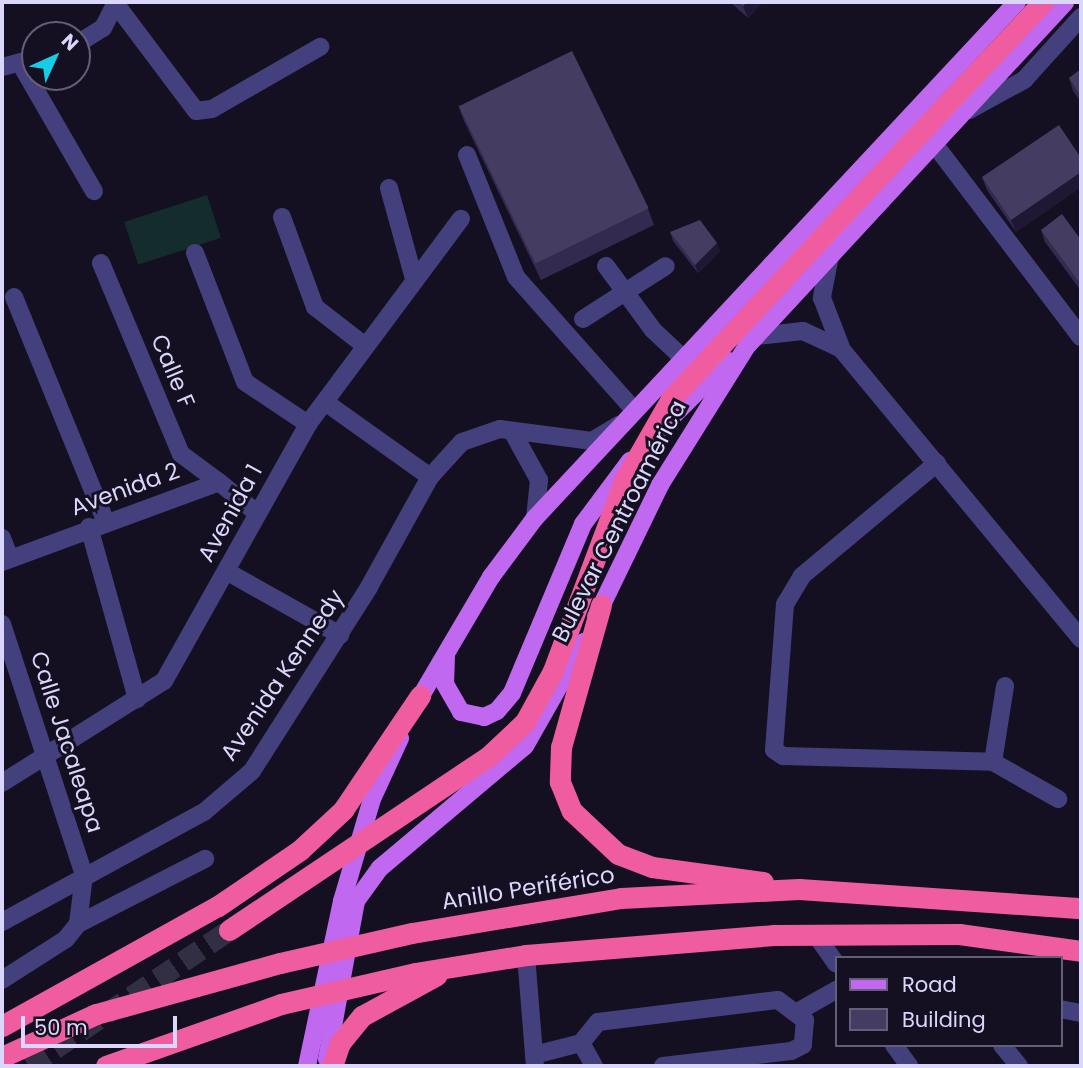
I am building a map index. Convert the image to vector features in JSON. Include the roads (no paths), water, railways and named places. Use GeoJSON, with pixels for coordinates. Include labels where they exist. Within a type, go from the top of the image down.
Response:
{"type":"FeatureCollection","features":[{"type":"Feature","properties":{"kind":"highway"},"geometry":{"type":"LineString","coordinates":[[229,930],[489,756],[525,722],[553,671],[624,481],[671,399],[1043,2]]}},
{"type":"Feature","properties":{"kind":"highway"},"geometry":{"type":"LineString","coordinates":[[601,606],[561,747],[560,782],[572,811],[618,854],[652,867],[799,889]]}},
{"type":"Feature","properties":{"kind":"highway"},"geometry":{"type":"LineString","coordinates":[[2,1026],[219,906],[300,850],[344,810],[420,696]]}},
{"type":"Feature","properties":{"kind":"highway","name":"Anillo Periférico"},"geometry":{"type":"LineString","coordinates":[[2,1056],[96,1014],[280,963],[412,933],[621,898],[799,889],[1081,908]]}},
{"type":"Feature","properties":{"kind":"highway"},"geometry":{"type":"LineString","coordinates":[[106,1066],[281,1004],[415,973],[526,955],[816,935],[959,934],[1081,951]]}},
{"type":"Feature","properties":{"kind":"highway"},"geometry":{"type":"LineString","coordinates":[[332,1066],[340,1043],[362,1016],[458,965]]}},
{"type":"Feature","properties":{"kind":"main road","name":"Bulevar Centroamérica"},"geometry":{"type":"LineString","coordinates":[[307,1066],[342,901],[372,799],[420,696],[535,517],[1017,2]]}},
{"type":"Feature","properties":{"kind":"main road","name":"Bulevar Centroamérica"},"geometry":{"type":"LineString","coordinates":[[326,1066],[356,901],[380,868],[525,746],[557,698],[660,485],[752,341],[969,110],[1065,2]]}},
{"type":"Feature","properties":{"kind":"main road"},"geometry":{"type":"LineString","coordinates":[[446,653],[449,698],[461,712],[497,711],[522,670],[573,544],[610,482],[752,341]]}},
{"type":"Feature","properties":{"kind":"street"},"geometry":{"type":"LineString","coordinates":[[91,35],[103,28],[115,2],[196,111],[212,109],[320,47]]}},
{"type":"Feature","properties":{"kind":"street"},"geometry":{"type":"LineString","coordinates":[[969,110],[1024,80],[1081,17]]}},
{"type":"Feature","properties":{"kind":"street"},"geometry":{"type":"LineString","coordinates":[[2,67],[21,62]]}},
{"type":"Feature","properties":{"kind":"street"},"geometry":{"type":"LineString","coordinates":[[43,91],[94,191]]}},
{"type":"Feature","properties":{"kind":"street"},"geometry":{"type":"LineString","coordinates":[[935,145],[1081,337]]}},
{"type":"Feature","properties":{"kind":"street"},"geometry":{"type":"LineString","coordinates":[[467,155],[516,277],[629,416]]}},
{"type":"Feature","properties":{"kind":"street"},"geometry":{"type":"LineString","coordinates":[[389,188],[414,279]]}},
{"type":"Feature","properties":{"kind":"street"},"geometry":{"type":"LineString","coordinates":[[282,217],[315,307],[364,345]]}},
{"type":"Feature","properties":{"kind":"street","name":"Avenida 1"},"geometry":{"type":"LineString","coordinates":[[2,783],[48,757],[164,681],[308,424],[364,345],[461,219]]}},
{"type":"Feature","properties":{"kind":"street"},"geometry":{"type":"LineString","coordinates":[[195,253],[245,382],[308,424]]}},
{"type":"Feature","properties":{"kind":"street"},"geometry":{"type":"LineString","coordinates":[[829,261],[822,298],[842,350],[1081,639]]}},
{"type":"Feature","properties":{"kind":"street","name":"Calle F"},"geometry":{"type":"LineString","coordinates":[[102,263],[181,454],[219,482]]}},
{"type":"Feature","properties":{"kind":"street"},"geometry":{"type":"LineString","coordinates":[[606,266],[624,291],[684,359]]}},
{"type":"Feature","properties":{"kind":"street"},"geometry":{"type":"LineString","coordinates":[[583,319],[666,266]]}},
{"type":"Feature","properties":{"kind":"street"},"geometry":{"type":"LineString","coordinates":[[14,297],[97,524],[137,699]]}},
{"type":"Feature","properties":{"kind":"street"},"geometry":{"type":"LineString","coordinates":[[752,341],[803,331],[842,350]]}},
{"type":"Feature","properties":{"kind":"street"},"geometry":{"type":"LineString","coordinates":[[325,402],[430,477]]}},
{"type":"Feature","properties":{"kind":"street","name":"Avenida Kennedy"},"geometry":{"type":"LineString","coordinates":[[2,922],[204,812],[252,771],[340,635],[430,477],[475,433],[512,431],[592,441],[629,416]]}},
{"type":"Feature","properties":{"kind":"street"},"geometry":{"type":"LineString","coordinates":[[512,431],[539,480],[535,517]]}},
{"type":"Feature","properties":{"kind":"street"},"geometry":{"type":"LineString","coordinates":[[937,463],[819,560],[791,595],[774,750],[783,756],[993,762],[1058,799]]}},
{"type":"Feature","properties":{"kind":"street"},"geometry":{"type":"LineString","coordinates":[[219,482],[258,514]]}},
{"type":"Feature","properties":{"kind":"street","name":"Avenida 2"},"geometry":{"type":"LineString","coordinates":[[6,561],[97,524],[219,482]]}},
{"type":"Feature","properties":{"kind":"street"},"geometry":{"type":"LineString","coordinates":[[2,538],[6,561]]}},
{"type":"Feature","properties":{"kind":"street"},"geometry":{"type":"LineString","coordinates":[[226,570],[340,635]]}},
{"type":"Feature","properties":{"kind":"street","name":"Calle Jacaleapa"},"geometry":{"type":"LineString","coordinates":[[2,624],[48,757],[84,875]]}},
{"type":"Feature","properties":{"kind":"street"},"geometry":{"type":"LineString","coordinates":[[993,762],[1005,686]]}},
{"type":"Feature","properties":{"kind":"street"},"geometry":{"type":"LineString","coordinates":[[2,980],[66,939],[78,925],[205,859]]}},
{"type":"Feature","properties":{"kind":"street"},"geometry":{"type":"LineString","coordinates":[[78,925],[84,875]]}},
{"type":"Feature","properties":{"kind":"street"},"geometry":{"type":"LineString","coordinates":[[816,935],[834,961]]}},
{"type":"Feature","properties":{"kind":"street"},"geometry":{"type":"LineString","coordinates":[[526,955],[535,1061],[581,1043],[598,1022],[778,1000],[799,1011],[806,1032],[803,1045],[791,1051],[663,1066]]}},
{"type":"Feature","properties":{"kind":"street"},"geometry":{"type":"LineString","coordinates":[[799,1011],[834,991]]}},
{"type":"Feature","properties":{"kind":"street"},"geometry":{"type":"LineString","coordinates":[[1062,1009],[1081,1013]]}},
{"type":"Feature","properties":{"kind":"street"},"geometry":{"type":"LineString","coordinates":[[581,1043],[594,1066]]}},
{"type":"Feature","properties":{"kind":"street"},"geometry":{"type":"LineString","coordinates":[[895,1047],[909,1066]]}},
{"type":"Feature","properties":{"kind":"street"},"geometry":{"type":"LineString","coordinates":[[1004,1047],[1019,1066]]}},
{"type":"Feature","properties":{"kind":"tunnel"},"geometry":{"type":"LineString","coordinates":[[29,1066],[229,930]]}}]}
